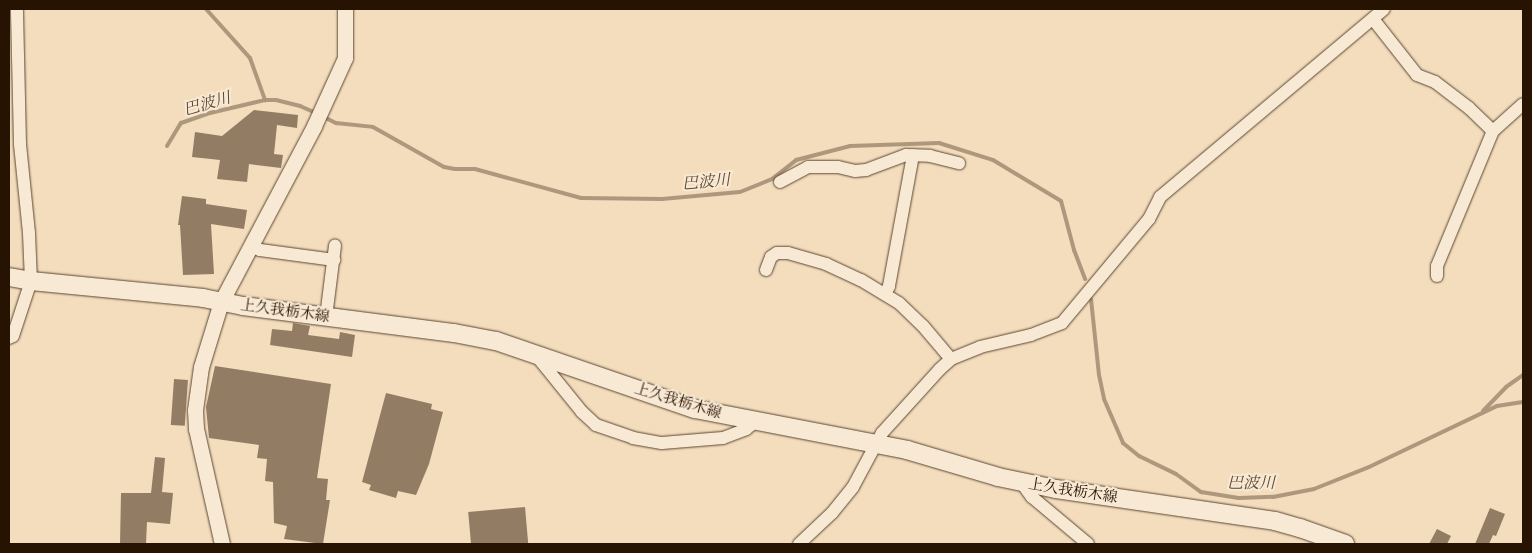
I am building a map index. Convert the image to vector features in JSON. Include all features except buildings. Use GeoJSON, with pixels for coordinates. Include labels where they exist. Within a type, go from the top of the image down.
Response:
{"type":"FeatureCollection","features":[{"type":"Feature","properties":{"kind":"main road","name":"上久我栃木線"},"geometry":{"type":"LineString","coordinates":[[9,277],[31,281],[203,298],[326,317],[454,333],[496,341],[534,352],[670,401],[755,422],[933,456],[1021,482],[1267,520],[1300,528],[1345,544]]}},
{"type":"Feature","properties":{"kind":"street"},"geometry":{"type":"LineString","coordinates":[[9,338],[13,336],[16,329],[31,281],[30,233],[14,145],[17,9]]}},
{"type":"Feature","properties":{"kind":"street"},"geometry":{"type":"LineString","coordinates":[[222,544],[200,452],[195,410],[205,348],[221,302],[316,122],[345,58],[345,9]]}},
{"type":"Feature","properties":{"kind":"street"},"geometry":{"type":"LineString","coordinates":[[800,544],[832,513],[853,487],[889,426],[951,359],[980,347],[1031,335],[1062,323],[1149,219],[1160,197],[1181,177],[1384,9]]}},
{"type":"Feature","properties":{"kind":"street"},"geometry":{"type":"LineString","coordinates":[[1373,19],[1417,75],[1435,82],[1469,108],[1493,131]]}},
{"type":"Feature","properties":{"kind":"street"},"geometry":{"type":"LineString","coordinates":[[1436,276],[1437,266],[1493,131],[1523,104]]}},
{"type":"Feature","properties":{"kind":"street"},"geometry":{"type":"LineString","coordinates":[[885,294],[889,286],[913,155]]}},
{"type":"Feature","properties":{"kind":"street"},"geometry":{"type":"LineString","coordinates":[[780,182],[808,168],[838,166],[856,171],[866,170],[896,157],[913,155],[930,156],[959,163]]}},
{"type":"Feature","properties":{"kind":"street"},"geometry":{"type":"LineString","coordinates":[[252,246],[260,250],[334,260]]}},
{"type":"Feature","properties":{"kind":"street"},"geometry":{"type":"LineString","coordinates":[[326,317],[335,246]]}},
{"type":"Feature","properties":{"kind":"street"},"geometry":{"type":"LineString","coordinates":[[766,270],[771,257],[777,253],[801,255],[861,280],[899,303],[923,326],[951,359]]}},
{"type":"Feature","properties":{"kind":"street"},"geometry":{"type":"LineString","coordinates":[[534,352],[582,412],[596,425],[625,436],[662,443],[723,438],[746,429],[755,422]]}},
{"type":"Feature","properties":{"kind":"street"},"geometry":{"type":"LineString","coordinates":[[1021,482],[1032,497],[1088,544]]}},
{"type":"Feature","properties":{"kind":"waterway","name":"巴波川"},"geometry":{"type":"LineString","coordinates":[[206,9],[250,58],[265,100]]}},
{"type":"Feature","properties":{"kind":"waterway","name":"巴波川"},"geometry":{"type":"LineString","coordinates":[[167,146],[181,123],[210,113],[265,100],[276,100],[300,106],[316,113]]}},
{"type":"Feature","properties":{"kind":"waterway","name":"巴波川"},"geometry":{"type":"LineString","coordinates":[[322,116],[336,123],[373,127],[444,167],[475,169],[581,198],[662,199],[740,192],[772,179],[796,160],[850,146],[939,143],[993,160],[1061,201],[1074,250],[1085,279]]}},
{"type":"Feature","properties":{"kind":"waterway","name":"巴波川"},"geometry":{"type":"LineString","coordinates":[[1091,299],[1099,375],[1104,399],[1123,443],[1139,456],[1176,474],[1201,492],[1239,498],[1273,497],[1314,489],[1369,467],[1497,406],[1523,402]]}},
{"type":"Feature","properties":{"kind":"waterway"},"geometry":{"type":"LineString","coordinates":[[1483,411],[1506,387],[1523,375]]}}]}
